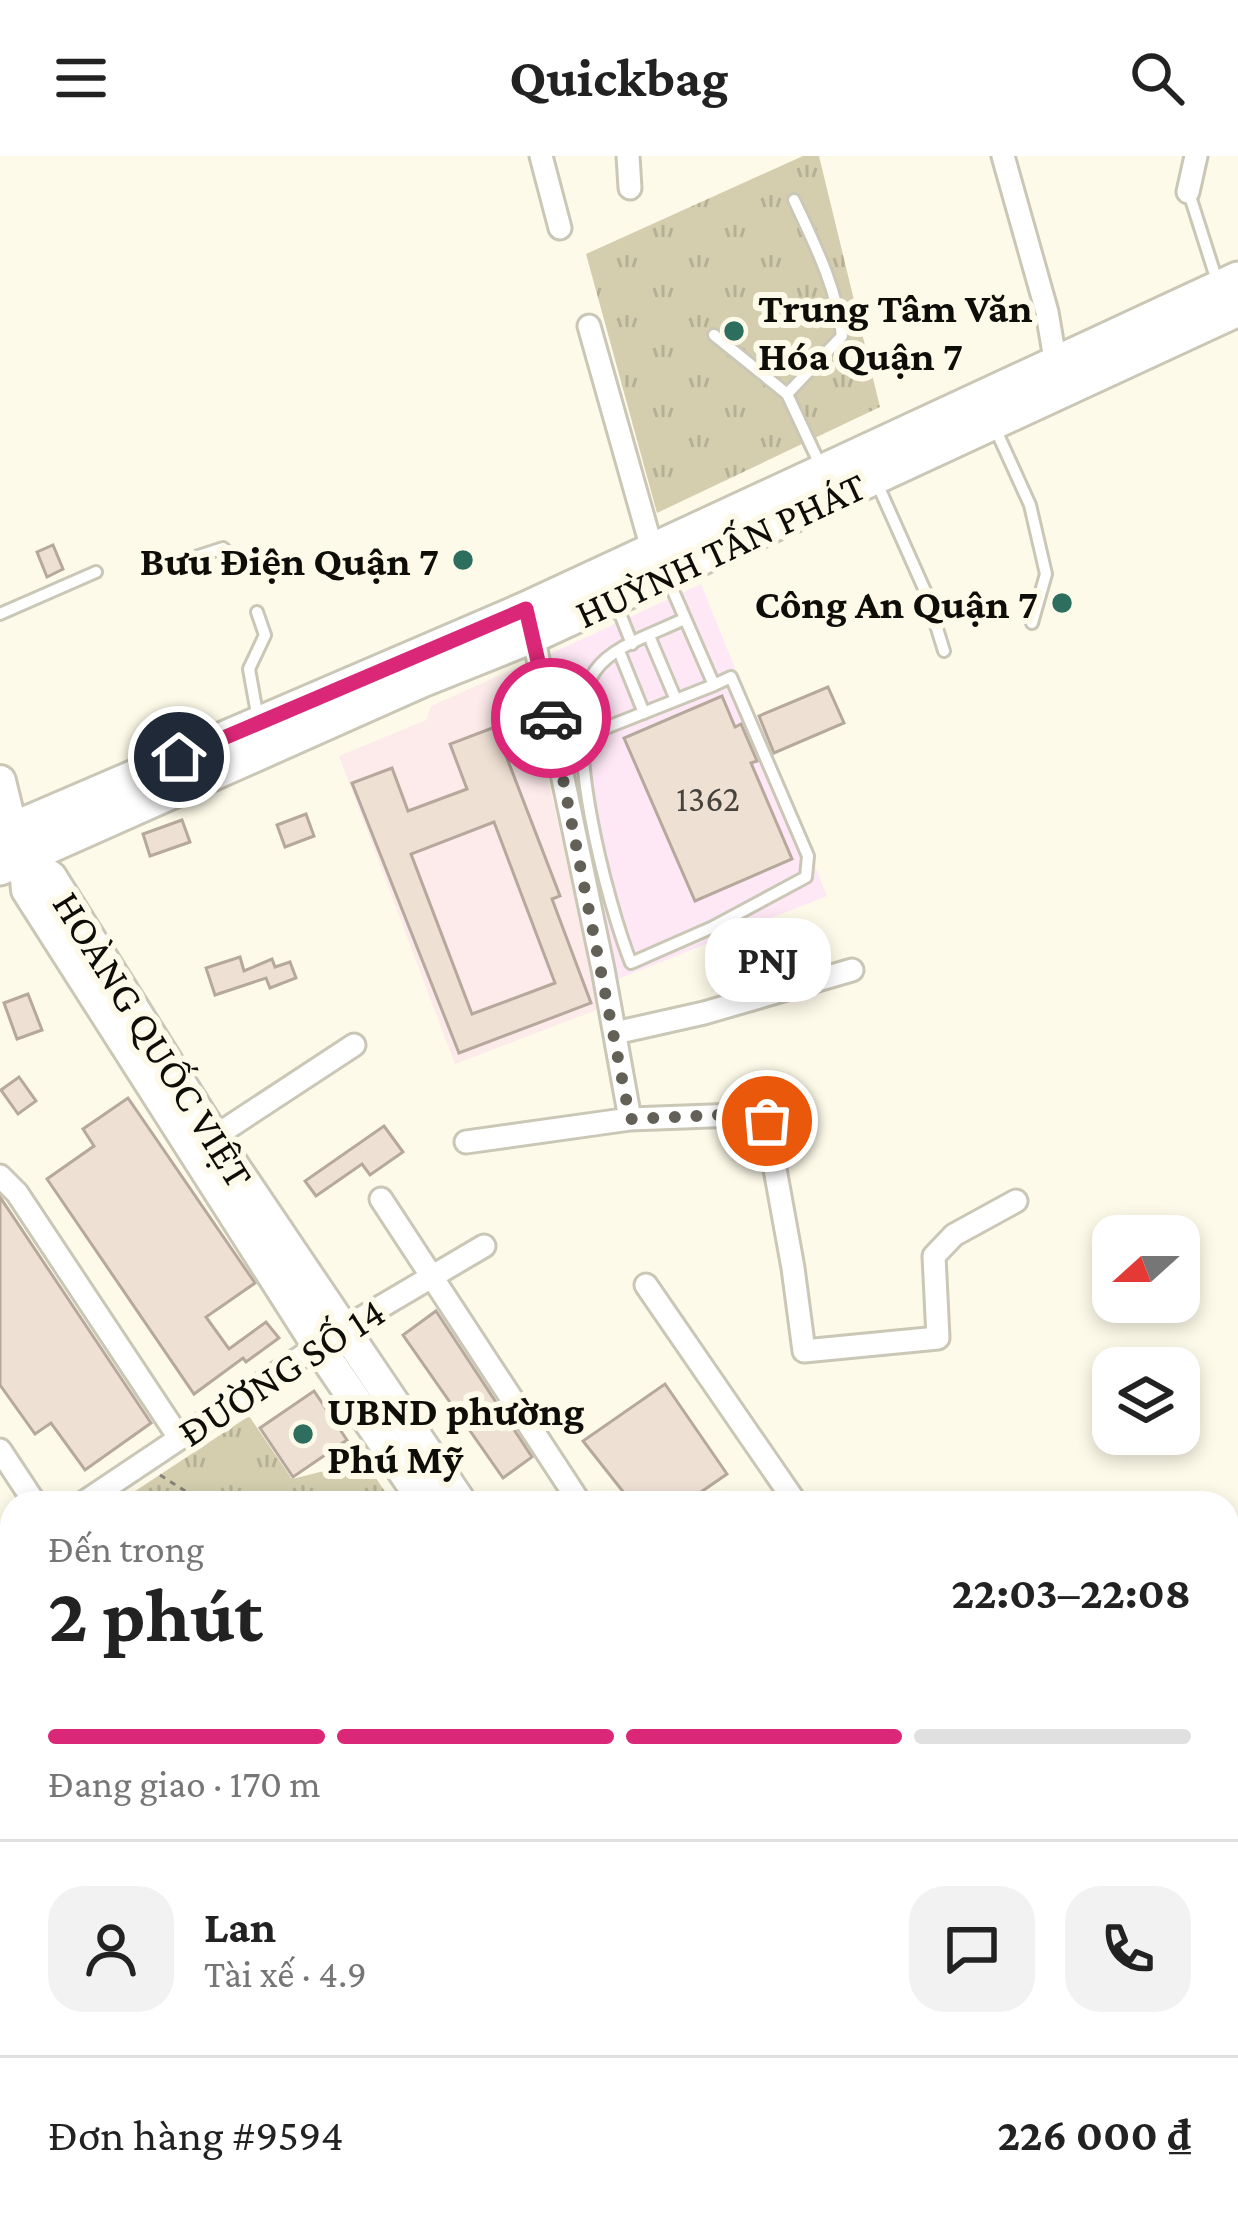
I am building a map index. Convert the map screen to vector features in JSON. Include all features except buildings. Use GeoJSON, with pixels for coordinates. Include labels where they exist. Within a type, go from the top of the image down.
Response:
{"type":"FeatureCollection","features":[{"type":"Feature","properties":{"kind":"main road","name":"HUỲNH TẤN PHÁT"},"geometry":{"type":"LineString","coordinates":[[9,848],[422,680],[824,472],[1056,364],[1232,292]]}},
{"type":"Feature","properties":{"kind":"main road","name":"HUỲNH TẤN PHÁT"},"geometry":{"type":"LineString","coordinates":[[9,848],[259,722],[530,622],[614,598],[659,561],[875,478],[993,423],[1232,292]]}},
{"type":"Feature","properties":{"kind":"main road","name":"HOÀNG QUỐC VIỆT"},"geometry":{"type":"LineString","coordinates":[[0,781],[9,848],[28,890],[330,1337],[452,1491]]}},
{"type":"Feature","properties":{"kind":"main road","name":"HOÀNG QUỐC VIỆT"},"geometry":{"type":"LineString","coordinates":[[9,848],[51,877],[214,1137],[418,1491]]}},
{"type":"Feature","properties":{"kind":"street"},"geometry":{"type":"LineString","coordinates":[[541,156],[560,228]]}},
{"type":"Feature","properties":{"kind":"street"},"geometry":{"type":"LineString","coordinates":[[628,156],[630,188]]}},
{"type":"Feature","properties":{"kind":"street"},"geometry":{"type":"LineString","coordinates":[[1003,156],[1047,312],[1056,364]]}},
{"type":"Feature","properties":{"kind":"street"},"geometry":{"type":"LineString","coordinates":[[1189,192],[1196,156]]}},
{"type":"Feature","properties":{"kind":"street"},"geometry":{"type":"LineString","coordinates":[[589,326],[659,561]]}},
{"type":"Feature","properties":{"kind":"street"},"geometry":{"type":"LineString","coordinates":[[530,622],[630,1119]]}},
{"type":"Feature","properties":{"kind":"street"},"geometry":{"type":"LineString","coordinates":[[615,1033],[852,970]]}},
{"type":"Feature","properties":{"kind":"street"},"geometry":{"type":"LineString","coordinates":[[214,1137],[354,1045]]}},
{"type":"Feature","properties":{"kind":"street"},"geometry":{"type":"LineString","coordinates":[[466,1142],[630,1119],[765,1114],[794,1268],[804,1352],[938,1338],[934,1256],[954,1235],[1016,1201]]}},
{"type":"Feature","properties":{"kind":"street"},"geometry":{"type":"LineString","coordinates":[[0,1176],[17,1193],[178,1436]]}},
{"type":"Feature","properties":{"kind":"street"},"geometry":{"type":"LineString","coordinates":[[381,1199],[572,1491]]}},
{"type":"Feature","properties":{"kind":"street","name":"ĐƯỜNG SỐ 14"},"geometry":{"type":"LineString","coordinates":[[100,1491],[330,1337],[484,1246]]}},
{"type":"Feature","properties":{"kind":"street"},"geometry":{"type":"LineString","coordinates":[[646,1285],[788,1491]]}},
{"type":"Feature","properties":{"kind":"street"},"geometry":{"type":"LineString","coordinates":[[0,1450],[27,1491]]}},
{"type":"Feature","properties":{"kind":"lane"},"geometry":{"type":"LineString","coordinates":[[1189,192],[1232,292]]}},
{"type":"Feature","properties":{"kind":"lane"},"geometry":{"type":"LineString","coordinates":[[787,394],[842,336],[840,316],[817,250],[794,200]]}},
{"type":"Feature","properties":{"kind":"lane"},"geometry":{"type":"LineString","coordinates":[[714,335],[787,394],[824,472]]}},
{"type":"Feature","properties":{"kind":"lane"},"geometry":{"type":"LineString","coordinates":[[993,423],[1030,505],[1046,574],[1032,623]]}},
{"type":"Feature","properties":{"kind":"lane"},"geometry":{"type":"LineString","coordinates":[[875,478],[926,593],[944,651]]}},
{"type":"Feature","properties":{"kind":"lane"},"geometry":{"type":"LineString","coordinates":[[192,558],[223,548],[238,562]]}},
{"type":"Feature","properties":{"kind":"lane"},"geometry":{"type":"LineString","coordinates":[[659,561],[714,685]]}},
{"type":"Feature","properties":{"kind":"lane"},"geometry":{"type":"LineString","coordinates":[[0,614],[97,572]]}},
{"type":"Feature","properties":{"kind":"lane"},"geometry":{"type":"LineString","coordinates":[[614,598],[644,713]]}},
{"type":"Feature","properties":{"kind":"lane"},"geometry":{"type":"LineString","coordinates":[[256,612],[265,635],[251,661],[249,678],[259,722]]}},
{"type":"Feature","properties":{"kind":"lane"},"geometry":{"type":"LineString","coordinates":[[631,963],[616,924],[580,738],[585,691],[604,660],[684,619]]}},
{"type":"Feature","properties":{"kind":"lane"},"geometry":{"type":"LineString","coordinates":[[649,636],[676,700]]}},
{"type":"Feature","properties":{"kind":"lane"},"geometry":{"type":"LineString","coordinates":[[580,738],[731,677],[808,856],[806,877],[713,927],[631,963],[603,969]]}},
{"type":"Feature","properties":{"kind":"path"},"geometry":{"type":"LineString","coordinates":[[140,1462],[185,1491]]}},
{"type":"Feature","properties":{"kind":"shaded area"},"geometry":{"type":"Polygon","coordinates":[[[701,584],[827,896],[613,981],[550,654],[701,584]]]}},
{"type":"Feature","properties":{"kind":"shaded area"},"geometry":{"type":"Polygon","coordinates":[[[523,665],[599,1009],[455,1064],[339,756],[426,720],[431,706],[523,665]]]}},
{"type":"Feature","properties":{"kind":"green space","name":"Trung Tâm Văn Hóa Quận 7"},"geometry":{"type":"Polygon","coordinates":[[[803,156],[819,156],[880,407],[657,513],[586,254],[803,156]]]}},
{"type":"Feature","properties":{"kind":"green space"},"geometry":{"type":"Polygon","coordinates":[[[249,1416],[292,1479],[364,1461],[385,1491],[135,1491],[249,1416]]]}},
{"type":"Feature","properties":{"kind":"way so far"},"geometry":{"type":"LineString","coordinates":[[551,718],[630,1119],[762,1113],[767,1121]]}},
{"type":"Feature","properties":{"kind":"place","name":"Trung Tâm Văn Hóa Quận 7"},"geometry":{"type":"Point","coordinates":[734,331]}},
{"type":"Feature","properties":{"kind":"place","name":"Bưu Điện Quận 7"},"geometry":{"type":"Point","coordinates":[463,560]}},
{"type":"Feature","properties":{"kind":"place","name":"Công An Quận 7"},"geometry":{"type":"Point","coordinates":[1062,603]}},
{"type":"Feature","properties":{"kind":"place","name":"PNJ"},"geometry":{"type":"Point","coordinates":[767,1121]}},
{"type":"Feature","properties":{"kind":"place","name":"UBND phường Phú Mỹ"},"geometry":{"type":"Point","coordinates":[303,1434]}},
{"type":"Feature","properties":{"kind":"route"},"geometry":{"type":"LineString","coordinates":[[179,757],[526,609],[551,718]]}}]}
